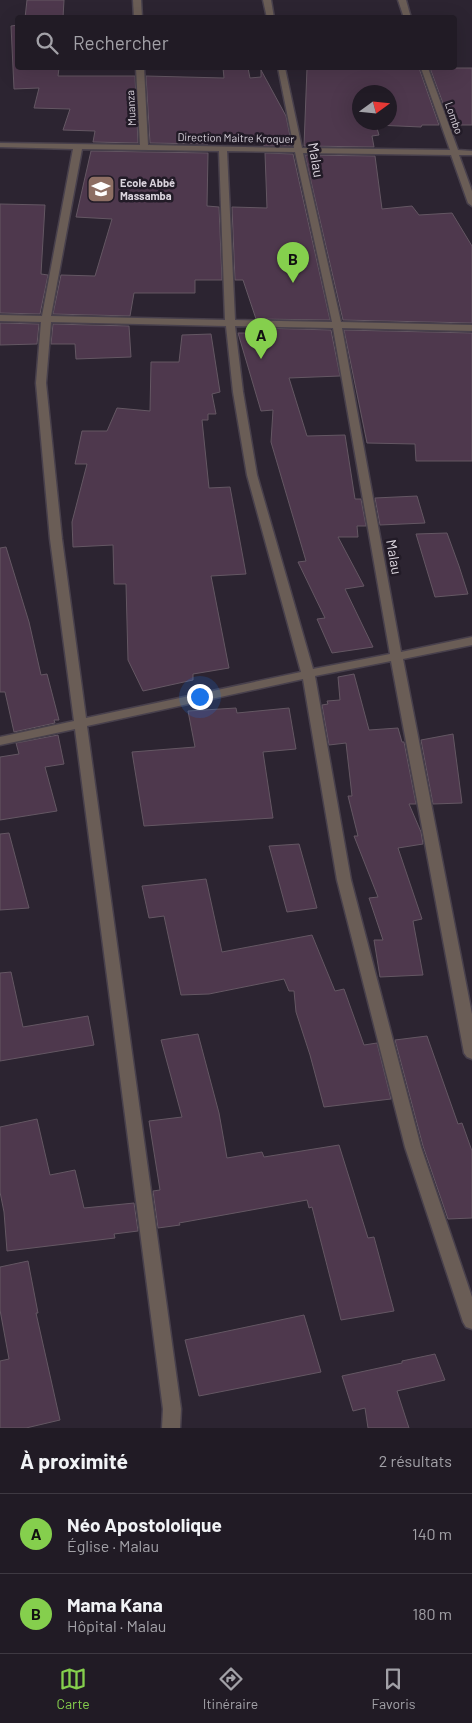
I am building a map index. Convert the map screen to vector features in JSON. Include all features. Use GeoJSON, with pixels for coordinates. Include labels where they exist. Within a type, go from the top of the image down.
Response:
{"type":"FeatureCollection","features":[{"type":"Feature","properties":{"kind":"street"},"geometry":{"type":"LineString","coordinates":[[137,0],[138,15]]}},
{"type":"Feature","properties":{"kind":"street"},"geometry":{"type":"LineString","coordinates":[[267,0],[270,15]]}},
{"type":"Feature","properties":{"kind":"street"},"geometry":{"type":"LineString","coordinates":[[402,0],[407,15]]}},
{"type":"Feature","properties":{"kind":"street","name":"Muanza"},"geometry":{"type":"LineString","coordinates":[[140,70],[144,147]]}},
{"type":"Feature","properties":{"kind":"street","name":"Malau"},"geometry":{"type":"LineString","coordinates":[[282,70],[306,189],[337,325],[396,655],[472,1053]]}},
{"type":"Feature","properties":{"kind":"street","name":"Lombo"},"geometry":{"type":"LineString","coordinates":[[426,70],[472,203]]}},
{"type":"Feature","properties":{"kind":"street","name":"Direction Maitre Kroquer"},"geometry":{"type":"LineString","coordinates":[[0,145],[472,153]]}},
{"type":"Feature","properties":{"kind":"street"},"geometry":{"type":"LineString","coordinates":[[78,146],[46,319],[41,383],[56,539],[170,1399],[171,1428]]}},
{"type":"Feature","properties":{"kind":"street"},"geometry":{"type":"LineString","coordinates":[[223,148],[230,322],[238,392],[252,474],[308,674],[344,880],[413,1148],[472,1322]]}},
{"type":"Feature","properties":{"kind":"street"},"geometry":{"type":"LineString","coordinates":[[0,318],[472,328]]}},
{"type":"Feature","properties":{"kind":"street"},"geometry":{"type":"LineString","coordinates":[[0,741],[396,655],[472,641]]}},
{"type":"Feature","properties":{"kind":"building"},"geometry":{"type":"Polygon","coordinates":[[[27,0],[64,0],[63,15],[25,15],[27,0]]]}},
{"type":"Feature","properties":{"kind":"building"},"geometry":{"type":"Polygon","coordinates":[[[15,25],[15,70],[59,70],[58,76],[135,76],[138,143],[93,142],[95,131],[63,130],[70,109],[34,108],[39,88],[14,89],[11,26],[15,25]]]}},
{"type":"Feature","properties":{"kind":"building"},"geometry":{"type":"Polygon","coordinates":[[[472,68],[472,125],[451,125],[431,70],[472,68]]]}},
{"type":"Feature","properties":{"kind":"building"},"geometry":{"type":"Polygon","coordinates":[[[223,70],[248,70],[250,78],[261,77],[261,70],[286,116],[292,146],[264,146],[264,136],[209,137],[208,144],[150,143],[146,76],[224,78],[223,70]]]}},
{"type":"Feature","properties":{"kind":"building"},"geometry":{"type":"Polygon","coordinates":[[[307,70],[420,70],[439,125],[422,125],[421,127],[397,126],[397,85],[352,85],[352,130],[378,130],[379,135],[372,136],[374,147],[304,146],[307,70]]]}},
{"type":"Feature","properties":{"kind":"building"},"geometry":{"type":"Polygon","coordinates":[[[91,151],[208,153],[207,206],[219,207],[222,280],[195,280],[195,293],[134,293],[130,316],[53,314],[61,275],[95,276],[112,219],[76,217],[91,151]]]}},
{"type":"Feature","properties":{"kind":"building"},"geometry":{"type":"Polygon","coordinates":[[[265,153],[293,154],[330,320],[256,319],[243,280],[235,280],[232,207],[267,208],[265,153]]]}},
{"type":"Feature","properties":{"kind":"building"},"geometry":{"type":"Polygon","coordinates":[[[305,155],[375,156],[382,209],[412,206],[419,215],[452,213],[472,246],[472,323],[343,320],[305,155]]]}},
{"type":"Feature","properties":{"kind":"building"},"geometry":{"type":"Polygon","coordinates":[[[0,204],[45,205],[41,274],[48,275],[40,314],[0,313],[0,204]]]}},
{"type":"Feature","properties":{"kind":"building"},"geometry":{"type":"Polygon","coordinates":[[[0,323],[39,324],[37,344],[0,345],[0,323]]]}},
{"type":"Feature","properties":{"kind":"building"},"geometry":{"type":"Polygon","coordinates":[[[53,324],[129,326],[131,357],[76,359],[75,344],[51,344],[53,324]]]}},
{"type":"Feature","properties":{"kind":"building"},"geometry":{"type":"Polygon","coordinates":[[[259,328],[331,330],[340,376],[289,378],[307,436],[345,435],[355,499],[361,499],[366,526],[357,526],[358,537],[338,537],[364,586],[345,589],[373,647],[332,653],[317,619],[325,618],[298,562],[306,561],[271,442],[273,410],[261,411],[238,333],[260,333],[259,328]]]}},
{"type":"Feature","properties":{"kind":"building"},"geometry":{"type":"Polygon","coordinates":[[[344,330],[472,333],[472,461],[416,461],[415,444],[367,443],[344,330]]]}},
{"type":"Feature","properties":{"kind":"building"},"geometry":{"type":"Polygon","coordinates":[[[211,334],[220,392],[212,394],[216,414],[208,414],[208,420],[202,420],[209,488],[230,487],[246,574],[211,576],[229,668],[193,674],[193,680],[143,691],[128,660],[126,584],[114,584],[113,545],[73,547],[72,522],[87,464],[75,464],[82,431],[107,431],[117,408],[150,411],[151,362],[179,362],[182,335],[211,334]]]}},
{"type":"Feature","properties":{"kind":"building"},"geometry":{"type":"Polygon","coordinates":[[[417,496],[425,523],[380,525],[375,498],[417,496]]]}},
{"type":"Feature","properties":{"kind":"building"},"geometry":{"type":"Polygon","coordinates":[[[447,533],[468,594],[435,597],[416,534],[447,533]]]}},
{"type":"Feature","properties":{"kind":"building"},"geometry":{"type":"Polygon","coordinates":[[[6,547],[29,622],[41,675],[47,674],[59,720],[54,720],[55,723],[14,732],[5,692],[0,692],[0,548],[6,547]]]}},
{"type":"Feature","properties":{"kind":"building"},"geometry":{"type":"Polygon","coordinates":[[[354,674],[369,730],[398,728],[402,742],[404,742],[416,804],[409,804],[421,832],[423,844],[398,848],[422,919],[413,921],[423,975],[380,977],[374,940],[383,940],[369,898],[378,897],[354,836],[358,836],[348,796],[352,796],[346,743],[329,745],[322,705],[328,704],[327,701],[340,700],[338,677],[354,674]]]}},
{"type":"Feature","properties":{"kind":"building"},"geometry":{"type":"Polygon","coordinates":[[[236,708],[237,713],[289,708],[296,749],[263,752],[273,818],[144,826],[132,752],[195,747],[188,711],[236,708]]]}},
{"type":"Feature","properties":{"kind":"building"},"geometry":{"type":"Polygon","coordinates":[[[453,734],[462,803],[433,804],[421,740],[453,734]]]}},
{"type":"Feature","properties":{"kind":"building"},"geometry":{"type":"Polygon","coordinates":[[[58,735],[64,764],[45,767],[57,811],[0,820],[0,757],[19,754],[16,743],[58,735]]]}},
{"type":"Feature","properties":{"kind":"building"},"geometry":{"type":"Polygon","coordinates":[[[9,833],[29,908],[0,910],[0,834],[9,833]]]}},
{"type":"Feature","properties":{"kind":"building"},"geometry":{"type":"Polygon","coordinates":[[[299,844],[317,908],[287,912],[269,846],[299,844]]]}},
{"type":"Feature","properties":{"kind":"building"},"geometry":{"type":"Polygon","coordinates":[[[206,879],[222,952],[312,935],[335,991],[344,989],[364,1045],[377,1043],[391,1099],[324,1107],[296,1012],[294,991],[289,991],[284,979],[209,994],[181,995],[164,916],[149,918],[142,886],[206,879]]]}},
{"type":"Feature","properties":{"kind":"building"},"geometry":{"type":"Polygon","coordinates":[[[11,972],[23,1027],[88,1016],[94,1045],[0,1061],[0,973],[11,972]]]}},
{"type":"Feature","properties":{"kind":"building"},"geometry":{"type":"Polygon","coordinates":[[[198,1034],[219,1113],[227,1158],[262,1152],[264,1157],[339,1145],[368,1238],[374,1237],[394,1311],[341,1320],[312,1207],[309,1208],[307,1200],[158,1228],[153,1191],[160,1190],[149,1121],[182,1117],[161,1040],[198,1034]]]}},
{"type":"Feature","properties":{"kind":"building"},"geometry":{"type":"Polygon","coordinates":[[[427,1036],[458,1124],[462,1123],[472,1151],[472,1218],[448,1219],[423,1146],[395,1040],[427,1036]]]}},
{"type":"Feature","properties":{"kind":"building"},"geometry":{"type":"Polygon","coordinates":[[[37,1119],[50,1175],[75,1170],[84,1208],[134,1203],[138,1231],[114,1234],[115,1238],[7,1251],[4,1212],[0,1192],[0,1127],[37,1119]]]}},
{"type":"Feature","properties":{"kind":"building"},"geometry":{"type":"Polygon","coordinates":[[[28,1261],[38,1313],[36,1313],[60,1420],[26,1428],[0,1428],[0,1361],[9,1359],[0,1310],[0,1267],[28,1261]]]}},
{"type":"Feature","properties":{"kind":"building"},"geometry":{"type":"Polygon","coordinates":[[[304,1315],[321,1372],[199,1396],[185,1340],[304,1315]]]}},
{"type":"Feature","properties":{"kind":"building"},"geometry":{"type":"Polygon","coordinates":[[[435,1354],[445,1380],[397,1391],[409,1428],[368,1428],[365,1408],[353,1411],[342,1376],[435,1354]]]}},
{"type":"Feature","properties":{"kind":"place","name":"Ecole Abbé Massamba"},"geometry":{"type":"Point","coordinates":[101,189]}},
{"type":"Feature","properties":{"kind":"place","name":"Mama Kana"},"geometry":{"type":"Point","coordinates":[293,283]}},
{"type":"Feature","properties":{"kind":"place","name":"Néo Apostololique"},"geometry":{"type":"Point","coordinates":[261,359]}}]}
